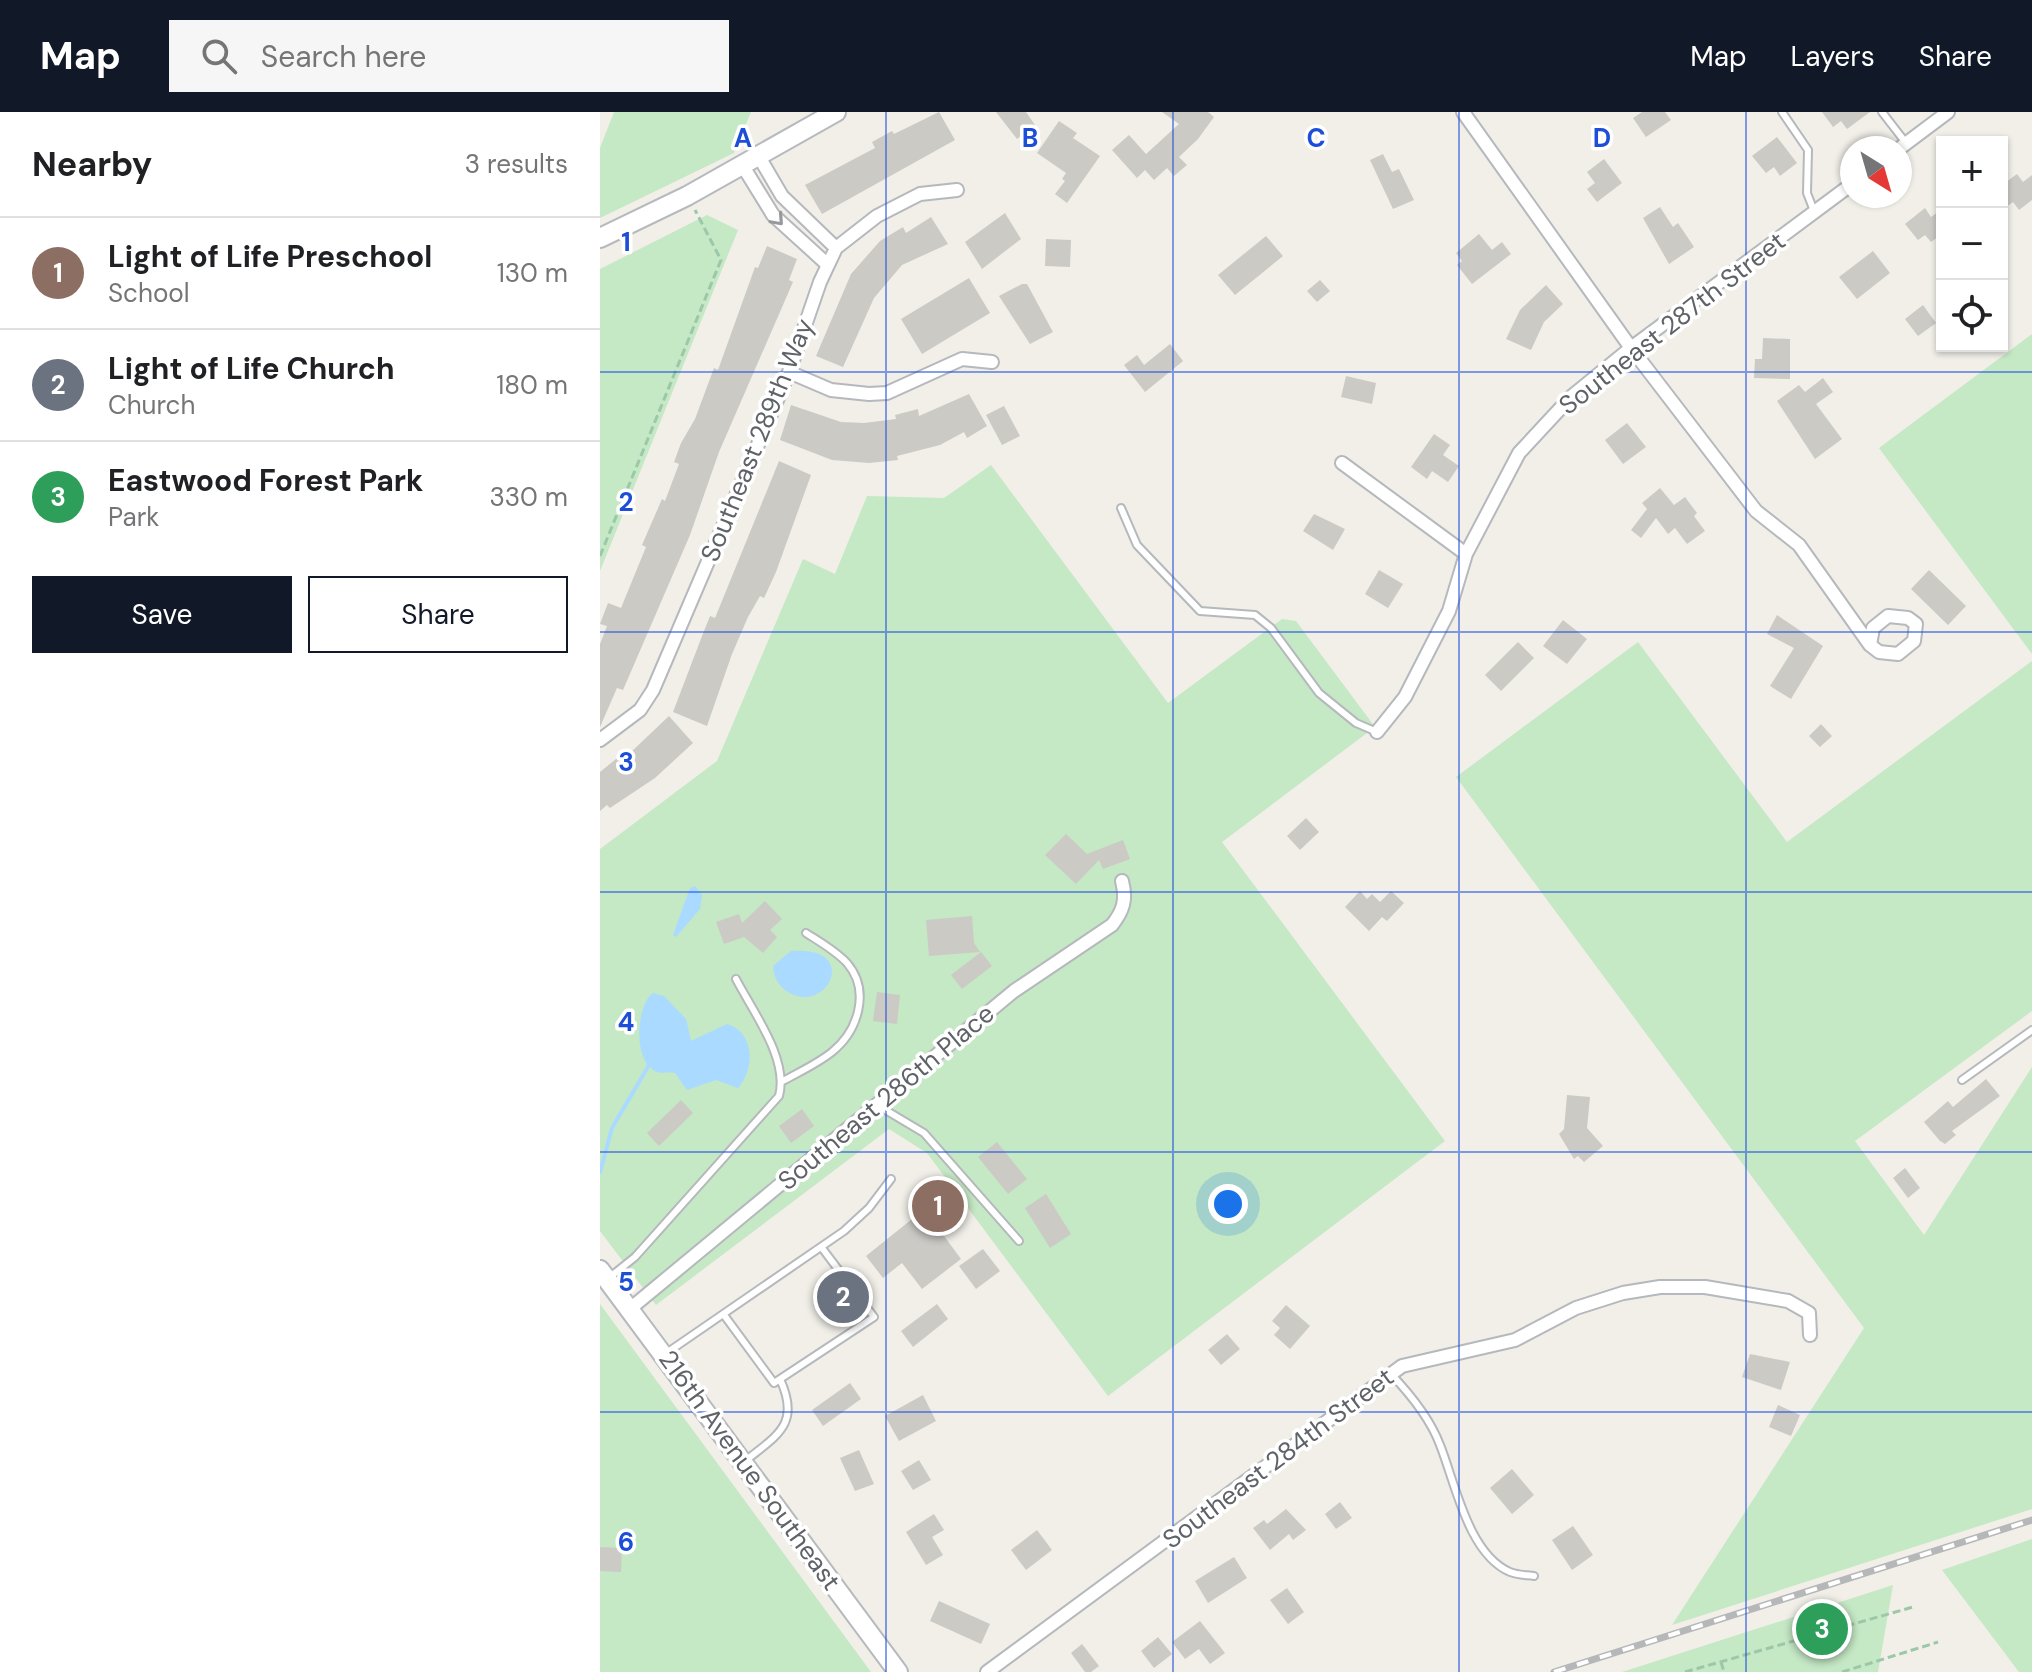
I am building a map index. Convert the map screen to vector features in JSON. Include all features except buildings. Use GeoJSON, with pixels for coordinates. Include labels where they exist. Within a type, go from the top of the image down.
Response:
{"type":"FeatureCollection","features":[{"type":"Feature","properties":{"kind":"street"},"geometry":{"type":"LineString","coordinates":[[600,238],[687,196],[836,112]]}},
{"type":"Feature","properties":{"kind":"street"},"geometry":{"type":"LineString","coordinates":[[1463,112],[1631,348],[1756,511],[1799,545],[1870,645]]}},
{"type":"Feature","properties":{"kind":"street"},"geometry":{"type":"LineString","coordinates":[[1912,139],[1948,112]]}},
{"type":"Feature","properties":{"kind":"street"},"geometry":{"type":"LineString","coordinates":[[749,159],[791,207],[836,248]]}},
{"type":"Feature","properties":{"kind":"street"},"geometry":{"type":"LineString","coordinates":[[749,159],[773,215],[828,265]]}},
{"type":"Feature","properties":{"kind":"street","name":"Southeast 289th Way"},"geometry":{"type":"LineString","coordinates":[[600,740],[640,710],[653,690],[789,372],[836,248],[877,216],[920,194],[957,190]]}},
{"type":"Feature","properties":{"kind":"street","name":"Southeast 287th Street"},"geometry":{"type":"LineString","coordinates":[[1377,732],[1405,697],[1449,611],[1466,554],[1519,453],[1571,397],[1631,348],[1840,193]]}},
{"type":"Feature","properties":{"kind":"street"},"geometry":{"type":"LineString","coordinates":[[789,372],[831,390],[869,394],[887,393],[962,359],[992,362]]}},
{"type":"Feature","properties":{"kind":"street"},"geometry":{"type":"LineString","coordinates":[[1342,463],[1466,554]]}},
{"type":"Feature","properties":{"kind":"street","name":"Southeast 286th Place"},"geometry":{"type":"LineString","coordinates":[[631,1308],[1014,991],[1112,925],[1122,912],[1125,894],[1122,881]]}},
{"type":"Feature","properties":{"kind":"street","name":"216th Avenue Southeast"},"geometry":{"type":"LineString","coordinates":[[604,1274],[898,1672]]}},
{"type":"Feature","properties":{"kind":"street","name":"Southeast 284th Street"},"geometry":{"type":"LineString","coordinates":[[987,1672],[1402,1366],[1473,1353],[1515,1340],[1576,1308],[1623,1293],[1660,1287],[1705,1287],[1788,1301],[1809,1313],[1810,1335]]}},
{"type":"Feature","properties":{"kind":"lane"},"geometry":{"type":"LineString","coordinates":[[1782,112],[1808,150],[1807,193],[1814,212]]}},
{"type":"Feature","properties":{"kind":"lane"},"geometry":{"type":"LineString","coordinates":[[1882,112],[1897,136]]}},
{"type":"Feature","properties":{"kind":"lane"},"geometry":{"type":"LineString","coordinates":[[1121,508],[1137,545],[1200,611],[1255,615],[1271,628],[1319,693],[1356,723],[1377,732]]}},
{"type":"Feature","properties":{"kind":"lane"},"geometry":{"type":"LineString","coordinates":[[783,1081],[832,1052],[845,1040],[859,1013],[857,984],[847,963],[806,933]]}},
{"type":"Feature","properties":{"kind":"lane"},"geometry":{"type":"LineString","coordinates":[[604,1274],[635,1257],[779,1096],[783,1081],[774,1054],[736,979]]}},
{"type":"Feature","properties":{"kind":"lane"},"geometry":{"type":"LineString","coordinates":[[1962,1080],[2032,1030]]}},
{"type":"Feature","properties":{"kind":"lane"},"geometry":{"type":"LineString","coordinates":[[877,1105],[924,1133],[1019,1241]]}},
{"type":"Feature","properties":{"kind":"lane"},"geometry":{"type":"LineString","coordinates":[[665,1354],[822,1248],[869,1208],[891,1179]]}},
{"type":"Feature","properties":{"kind":"lane"},"geometry":{"type":"LineString","coordinates":[[724,1315],[774,1383],[874,1317],[822,1248]]}},
{"type":"Feature","properties":{"kind":"lane"},"geometry":{"type":"LineString","coordinates":[[1391,1374],[1424,1415],[1440,1444],[1458,1500],[1487,1553],[1510,1572],[1534,1576]]}},
{"type":"Feature","properties":{"kind":"lane"},"geometry":{"type":"LineString","coordinates":[[744,1462],[776,1436],[790,1418],[788,1399],[780,1379]]}},
{"type":"Feature","properties":{"kind":"path"},"geometry":{"type":"LineString","coordinates":[[600,556],[721,260],[687,196]]}},
{"type":"Feature","properties":{"kind":"path"},"geometry":{"type":"LineString","coordinates":[[1685,1672],[1913,1607]]}},
{"type":"Feature","properties":{"kind":"path"},"geometry":{"type":"LineString","coordinates":[[1842,1672],[1938,1642]]}},
{"type":"Feature","properties":{"kind":"path"},"geometry":{"type":"LineString","coordinates":[[1721,1662],[1724,1672]]}},
{"type":"Feature","properties":{"kind":"green space"},"geometry":{"type":"Polygon","coordinates":[[[614,112],[751,112],[734,153],[600,218],[600,148],[614,112]]]}},
{"type":"Feature","properties":{"kind":"green space"},"geometry":{"type":"Polygon","coordinates":[[[707,215],[738,230],[600,571],[600,269],[707,215]]]}},
{"type":"Feature","properties":{"kind":"green space"},"geometry":{"type":"Polygon","coordinates":[[[2032,334],[2032,654],[1879,448],[2032,334]]]}},
{"type":"Feature","properties":{"kind":"green space"},"geometry":{"type":"Polygon","coordinates":[[[991,465],[1168,703],[1282,619],[1296,621],[1375,727],[1222,842],[1445,1141],[1108,1396],[927,1153],[889,1129],[656,1305],[600,1231],[600,849],[717,761],[803,559],[835,574],[867,496],[944,498],[991,465]]]}},
{"type":"Feature","properties":{"kind":"green space"},"geometry":{"type":"Polygon","coordinates":[[[1638,642],[1787,842],[2032,661],[2032,1011],[1855,1141],[1924,1235],[2032,1067],[2032,1509],[1672,1625],[1864,1328],[1456,777],[1638,642]]]}},
{"type":"Feature","properties":{"kind":"green space"},"geometry":{"type":"Polygon","coordinates":[[[600,1304],[871,1672],[600,1672],[600,1304]]]}},
{"type":"Feature","properties":{"kind":"green space"},"geometry":{"type":"Polygon","coordinates":[[[2032,1539],[2032,1672],[2019,1672],[1942,1570],[2032,1539]]]}},
{"type":"Feature","properties":{"kind":"green space"},"geometry":{"type":"Polygon","coordinates":[[[1893,1585],[1878,1672],[1622,1672],[1893,1585]]]}},
{"type":"Feature","properties":{"kind":"water"},"geometry":{"type":"Polygon","coordinates":[[[695,886],[702,895],[700,909],[676,937],[673,935],[690,888],[695,886]]]}},
{"type":"Feature","properties":{"kind":"water"},"geometry":{"type":"Polygon","coordinates":[[[791,951],[813,952],[826,958],[832,968],[825,988],[815,995],[802,997],[782,987],[775,977],[773,966],[791,951]]]}},
{"type":"Feature","properties":{"kind":"water"},"geometry":{"type":"Polygon","coordinates":[[[653,993],[664,996],[686,1019],[691,1041],[727,1024],[743,1035],[749,1062],[744,1080],[738,1088],[716,1080],[687,1090],[675,1073],[659,1073],[649,1066],[643,1057],[639,1033],[643,1009],[653,993]]]}},
{"type":"Feature","properties":{"kind":"waterway"},"geometry":{"type":"LineString","coordinates":[[600,1172],[612,1128],[649,1065]]}},
{"type":"Feature","properties":{"kind":"railway"},"geometry":{"type":"LineString","coordinates":[[1554,1672],[2032,1520]]}},
{"type":"Feature","properties":{"kind":"place","name":"Light of Life Preschool"},"geometry":{"type":"Point","coordinates":[938,1206]}},
{"type":"Feature","properties":{"kind":"place","name":"Light of Life Church"},"geometry":{"type":"Point","coordinates":[843,1297]}},
{"type":"Feature","properties":{"kind":"place","name":"Eastwood Forest Park"},"geometry":{"type":"Point","coordinates":[1822,1629]}}]}
